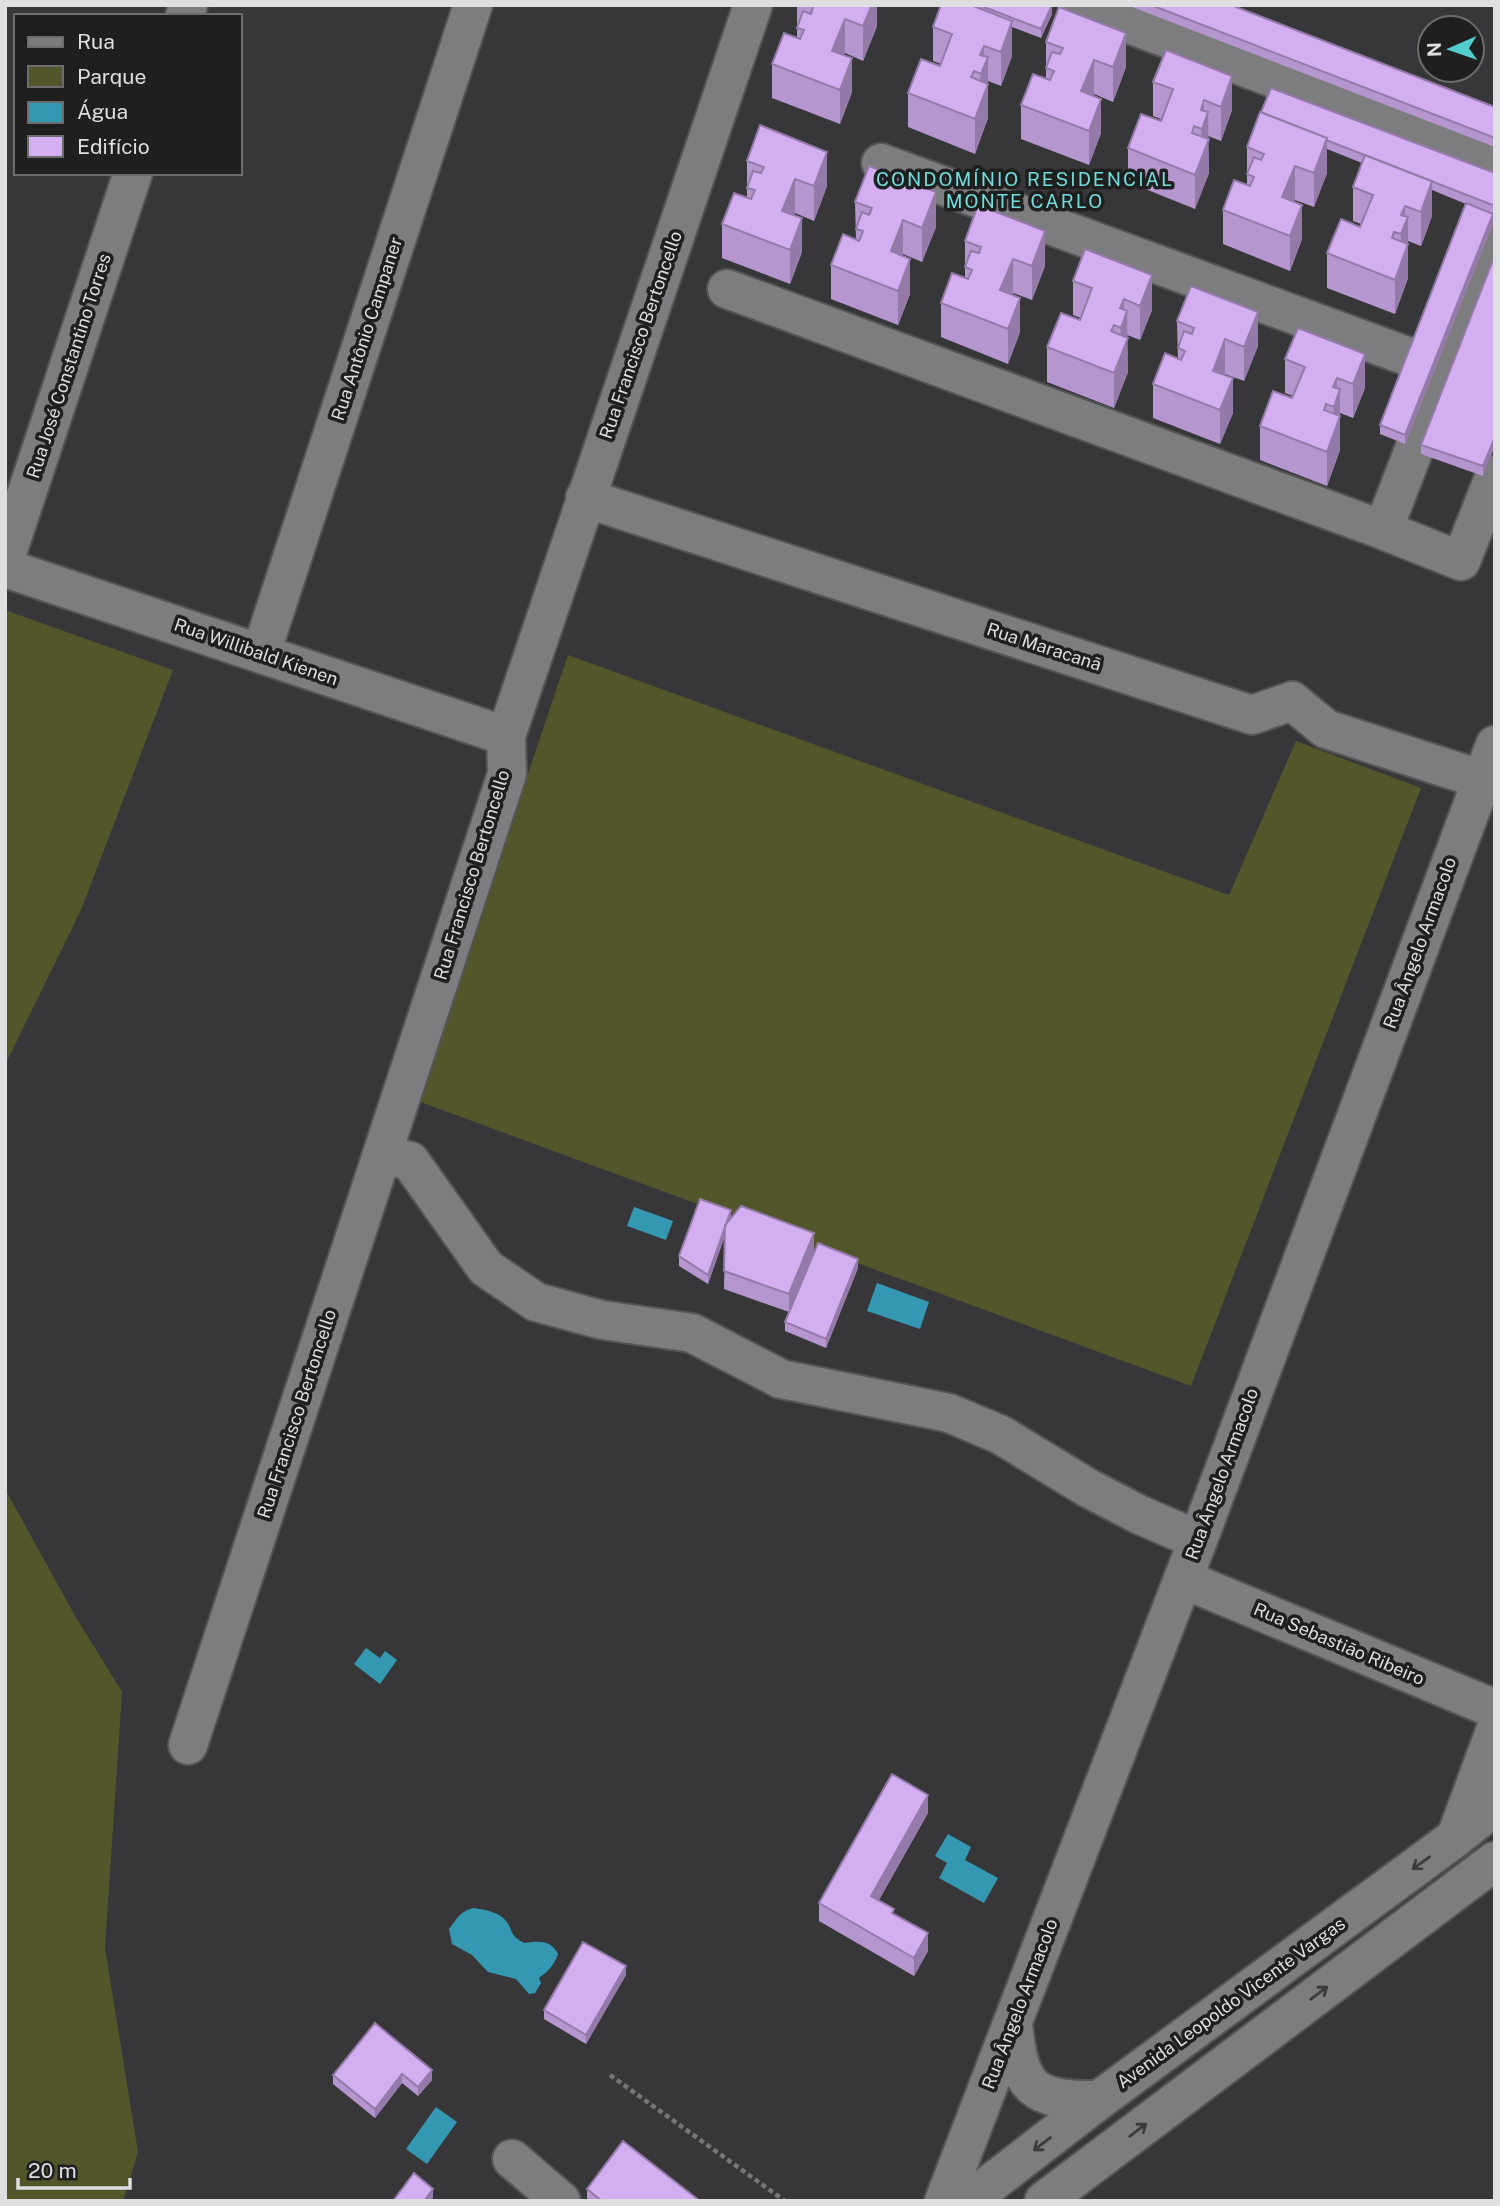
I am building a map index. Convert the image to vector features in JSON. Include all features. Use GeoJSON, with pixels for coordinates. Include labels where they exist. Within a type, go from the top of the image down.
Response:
{"type":"FeatureCollection","features":[{"type":"Feature","properties":{"kind":"street","name":"Rua Antônio Campaner"},"geometry":{"type":"LineString","coordinates":[[261,653],[473,5]]}},
{"type":"Feature","properties":{"kind":"street","name":"Rua Francisco Bertoncello"},"geometry":{"type":"LineString","coordinates":[[188,1745],[507,774],[506,736],[753,5]]}},
{"type":"Feature","properties":{"kind":"street"},"geometry":{"type":"LineString","coordinates":[[1078,5],[1495,161]]}},
{"type":"Feature","properties":{"kind":"street"},"geometry":{"type":"LineString","coordinates":[[881,163],[1445,370]]}},
{"type":"Feature","properties":{"kind":"street","name":"Rua José Constantino Torres"},"geometry":{"type":"LineString","coordinates":[[5,559],[132,175]]}},
{"type":"Feature","properties":{"kind":"street"},"geometry":{"type":"LineString","coordinates":[[1383,530],[1495,239]]}},
{"type":"Feature","properties":{"kind":"street"},"geometry":{"type":"LineString","coordinates":[[727,289],[1461,561],[1495,475]]}},
{"type":"Feature","properties":{"kind":"street","name":"Rua Maracanã"},"geometry":{"type":"LineString","coordinates":[[585,498],[1252,715],[1292,701],[1326,729],[1490,770]]}},
{"type":"Feature","properties":{"kind":"street","name":"Rua Willibald Kienen"},"geometry":{"type":"LineString","coordinates":[[5,568],[506,736]]}},
{"type":"Feature","properties":{"kind":"street","name":"Rua Ângelo Armacolo"},"geometry":{"type":"LineString","coordinates":[[944,2201],[1490,770]]}},
{"type":"Feature","properties":{"kind":"street"},"geometry":{"type":"LineString","coordinates":[[382,1154],[410,1161],[486,1268],[536,1303],[602,1320],[692,1334],[781,1379],[949,1413],[1001,1435],[1088,1488],[1140,1515],[1198,1540]]}},
{"type":"Feature","properties":{"kind":"street","name":"Rua Sebastião Ribeiro"},"geometry":{"type":"LineString","coordinates":[[1183,1579],[1495,1709]]}},
{"type":"Feature","properties":{"kind":"street"},"geometry":{"type":"LineString","coordinates":[[1044,2201],[1487,1866],[1455,1838],[1495,1731]]}},
{"type":"Feature","properties":{"kind":"street","name":"Avenida Leopoldo Vicente Vargas"},"geometry":{"type":"LineString","coordinates":[[968,2201],[1099,2100],[1495,1806]]}},
{"type":"Feature","properties":{"kind":"street"},"geometry":{"type":"LineString","coordinates":[[1013,2023],[1016,2057],[1024,2078],[1042,2094],[1068,2101],[1099,2100]]}},
{"type":"Feature","properties":{"kind":"street"},"geometry":{"type":"LineString","coordinates":[[512,2159],[561,2201]]}},
{"type":"Feature","properties":{"kind":"path"},"geometry":{"type":"LineString","coordinates":[[610,2075],[785,2201]]}},
{"type":"Feature","properties":{"kind":"green space"},"geometry":{"type":"Polygon","coordinates":[[[5,610],[173,670],[81,910],[5,1065],[5,610]]]}},
{"type":"Feature","properties":{"kind":"green space"},"geometry":{"type":"Polygon","coordinates":[[[568,655],[1229,895],[1296,741],[1421,788],[1191,1386],[418,1101],[568,655]]]}},
{"type":"Feature","properties":{"kind":"green space"},"geometry":{"type":"Polygon","coordinates":[[[5,1489],[74,1614],[122,1692],[105,1948],[138,2152],[123,2201],[5,2201],[5,1489]]]}},
{"type":"Feature","properties":{"kind":"water"},"geometry":{"type":"Polygon","coordinates":[[[634,1207],[673,1221],[666,1240],[627,1226],[634,1207]]]}},
{"type":"Feature","properties":{"kind":"water"},"geometry":{"type":"Polygon","coordinates":[[[877,1283],[929,1302],[920,1329],[867,1311],[877,1283]]]}},
{"type":"Feature","properties":{"kind":"water"},"geometry":{"type":"Polygon","coordinates":[[[366,1648],[380,1658],[385,1651],[397,1660],[380,1684],[354,1664],[366,1648]]]}},
{"type":"Feature","properties":{"kind":"water"},"geometry":{"type":"Polygon","coordinates":[[[948,1834],[971,1847],[965,1860],[998,1878],[984,1903],[939,1878],[947,1863],[935,1856],[948,1834]]]}},
{"type":"Feature","properties":{"kind":"water"},"geometry":{"type":"Polygon","coordinates":[[[474,1908],[500,1915],[513,1935],[524,1943],[544,1942],[555,1949],[558,1954],[550,1968],[539,1978],[541,1983],[535,1993],[529,1994],[516,1979],[488,1972],[472,1955],[452,1944],[449,1929],[462,1913],[474,1908]]]}},
{"type":"Feature","properties":{"kind":"water"},"geometry":{"type":"Polygon","coordinates":[[[436,2107],[457,2122],[427,2164],[406,2149],[436,2107]]]}},
{"type":"Feature","properties":{"kind":"building"},"geometry":{"type":"Polygon","coordinates":[[[808,5],[872,5],[863,26],[845,19],[832,51],[852,58],[840,90],[772,64],[784,33],[800,39],[804,30],[797,28],[803,11],[811,14],[813,7],[808,5]]]}},
{"type":"Feature","properties":{"kind":"building"},"geometry":{"type":"Polygon","coordinates":[[[941,5],[971,5],[1012,21],[1001,52],[984,46],[980,55],[988,57],[981,74],[974,71],[971,77],[988,84],[975,119],[908,93],[921,59],[940,66],[952,34],[933,27],[941,5]]]}},
{"type":"Feature","properties":{"kind":"building"},"geometry":{"type":"Polygon","coordinates":[[[979,5],[1052,5],[1041,29],[979,5]]]}},
{"type":"Feature","properties":{"kind":"building"},"geometry":{"type":"Polygon","coordinates":[[[1151,5],[1231,5],[1416,76],[1416,84],[1435,84],[1495,107],[1495,138],[1151,5]]]}},
{"type":"Feature","properties":{"kind":"building"},"geometry":{"type":"Polygon","coordinates":[[[1059,7],[1126,33],[1113,67],[1094,60],[1081,91],[1101,99],[1089,131],[1021,105],[1033,74],[1050,80],[1054,71],[1046,68],[1052,52],[1060,54],[1063,48],[1046,42],[1059,7]]]}},
{"type":"Feature","properties":{"kind":"building"},"geometry":{"type":"Polygon","coordinates":[[[1166,50],[1232,76],[1221,107],[1204,100],[1201,110],[1208,112],[1202,129],[1194,126],[1192,133],[1209,139],[1195,175],[1128,148],[1141,114],[1161,121],[1173,89],[1153,82],[1166,50]]]}},
{"type":"Feature","properties":{"kind":"building"},"geometry":{"type":"Polygon","coordinates":[[[1271,88],[1495,173],[1495,206],[1261,112],[1271,88]]]}},
{"type":"Feature","properties":{"kind":"building"},"geometry":{"type":"Polygon","coordinates":[[[1260,112],[1327,138],[1314,173],[1295,166],[1282,197],[1302,205],[1290,236],[1223,210],[1234,180],[1250,186],[1254,177],[1247,174],[1254,157],[1261,160],[1264,154],[1247,147],[1260,112]]]}},
{"type":"Feature","properties":{"kind":"building"},"geometry":{"type":"Polygon","coordinates":[[[760,125],[827,152],[814,186],[795,179],[782,211],[802,218],[790,250],[722,224],[734,193],[751,199],[755,190],[747,188],[753,171],[761,173],[764,167],[747,161],[760,125]]]}},
{"type":"Feature","properties":{"kind":"building"},"geometry":{"type":"Polygon","coordinates":[[[1365,155],[1432,181],[1421,212],[1405,206],[1401,215],[1408,217],[1401,234],[1394,232],[1392,238],[1408,244],[1395,280],[1327,253],[1341,219],[1360,227],[1373,195],[1353,187],[1365,155]]]}},
{"type":"Feature","properties":{"kind":"building"},"geometry":{"type":"Polygon","coordinates":[[[869,166],[936,192],[922,228],[903,220],[891,251],[910,259],[898,291],[831,265],[843,234],[859,241],[863,231],[856,229],[862,212],[869,215],[872,208],[855,202],[869,166]]]}},
{"type":"Feature","properties":{"kind":"building"},"geometry":{"type":"Polygon","coordinates":[[[1466,203],[1493,214],[1405,435],[1380,425],[1466,203]]]}},
{"type":"Feature","properties":{"kind":"building"},"geometry":{"type":"Polygon","coordinates":[[[978,205],[1045,231],[1032,266],[1013,259],[1000,290],[1020,298],[1008,329],[941,303],[952,273],[968,279],[972,270],[965,267],[971,251],[979,253],[981,247],[965,241],[978,205]]]}},
{"type":"Feature","properties":{"kind":"building"},"geometry":{"type":"Polygon","coordinates":[[[1085,249],[1152,275],[1140,306],[1124,299],[1120,308],[1127,311],[1121,328],[1114,325],[1111,331],[1128,338],[1114,373],[1047,347],[1061,313],[1080,320],[1092,288],[1073,281],[1085,249]]]}},
{"type":"Feature","properties":{"kind":"building"},"geometry":{"type":"Polygon","coordinates":[[[1495,255],[1495,437],[1483,466],[1421,445],[1495,255]]]}},
{"type":"Feature","properties":{"kind":"building"},"geometry":{"type":"Polygon","coordinates":[[[1191,286],[1258,312],[1244,347],[1225,339],[1213,371],[1233,378],[1220,410],[1153,384],[1165,353],[1181,360],[1185,351],[1178,348],[1184,331],[1192,334],[1194,328],[1177,321],[1191,286]]]}},
{"type":"Feature","properties":{"kind":"building"},"geometry":{"type":"Polygon","coordinates":[[[1298,328],[1365,354],[1353,384],[1337,378],[1333,387],[1340,389],[1334,407],[1326,404],[1324,410],[1340,416],[1327,452],[1260,426],[1273,391],[1292,398],[1305,367],[1285,359],[1298,328]]]}},
{"type":"Feature","properties":{"kind":"building"},"geometry":{"type":"Polygon","coordinates":[[[700,1199],[731,1210],[708,1275],[679,1256],[700,1199]]]}},
{"type":"Feature","properties":{"kind":"building"},"geometry":{"type":"Polygon","coordinates":[[[741,1206],[814,1233],[789,1294],[724,1271],[725,1225],[741,1206]]]}},
{"type":"Feature","properties":{"kind":"building"},"geometry":{"type":"Polygon","coordinates":[[[818,1243],[858,1259],[826,1339],[785,1322],[818,1243]]]}},
{"type":"Feature","properties":{"kind":"building"},"geometry":{"type":"Polygon","coordinates":[[[892,1774],[928,1795],[871,1896],[894,1909],[892,1913],[928,1933],[914,1958],[819,1903],[892,1774]]]}},
{"type":"Feature","properties":{"kind":"building"},"geometry":{"type":"Polygon","coordinates":[[[583,1942],[626,1966],[586,2035],[544,2010],[583,1942]]]}},
{"type":"Feature","properties":{"kind":"building"},"geometry":{"type":"Polygon","coordinates":[[[375,2023],[432,2070],[418,2087],[402,2074],[375,2109],[333,2075],[375,2023]]]}},
{"type":"Feature","properties":{"kind":"building"},"geometry":{"type":"Polygon","coordinates":[[[623,2141],[700,2201],[602,2201],[587,2189],[623,2141]]]}},
{"type":"Feature","properties":{"kind":"building"},"geometry":{"type":"Polygon","coordinates":[[[414,2173],[433,2189],[424,2201],[393,2201],[414,2173]]]}},
{"type":"Feature","properties":{"kind":"district","name":"CONDOMÍNIO RESIDENCIAL MONTE CARLO"},"geometry":{"type":"Point","coordinates":[1025,190]}}]}
